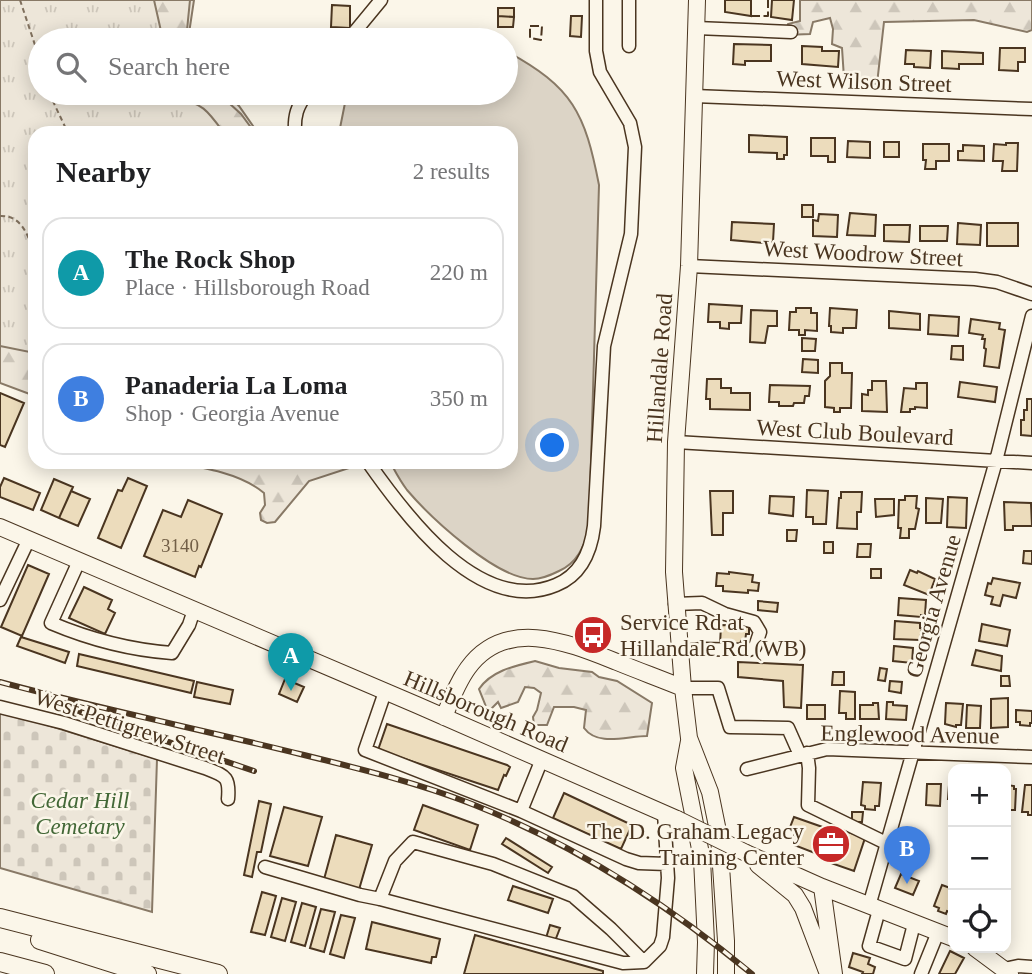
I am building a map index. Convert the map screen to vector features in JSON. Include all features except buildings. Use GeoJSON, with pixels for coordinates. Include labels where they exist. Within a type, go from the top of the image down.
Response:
{"type":"FeatureCollection","features":[{"type":"Feature","properties":{"kind":"highway"},"geometry":{"type":"LineString","coordinates":[[0,918],[218,974]]}},
{"type":"Feature","properties":{"kind":"highway"},"geometry":{"type":"LineString","coordinates":[[0,928],[147,974]]}},
{"type":"Feature","properties":{"kind":"highway"},"geometry":{"type":"LineString","coordinates":[[0,961],[45,974]]}},
{"type":"Feature","properties":{"kind":"main road","name":"Hillandale Road"},"geometry":{"type":"LineString","coordinates":[[697,0],[689,266],[676,442],[675,604],[689,738],[709,792],[719,836],[726,974]]}},
{"type":"Feature","properties":{"kind":"main road","name":"Hillsborough Road"},"geometry":{"type":"LineString","coordinates":[[0,527],[542,759],[822,887],[946,935]]}},
{"type":"Feature","properties":{"kind":"main road"},"geometry":{"type":"LineString","coordinates":[[444,717],[457,686],[473,662],[489,649],[519,638],[533,637],[562,642],[682,688]]}},
{"type":"Feature","properties":{"kind":"main road","name":"Hillandale Road"},"geometry":{"type":"LineString","coordinates":[[689,738],[684,768],[702,859],[706,919],[705,974]]}},
{"type":"Feature","properties":{"kind":"main road"},"geometry":{"type":"LineString","coordinates":[[746,853],[795,895],[813,930],[828,974]]}},
{"type":"Feature","properties":{"kind":"main road"},"geometry":{"type":"LineString","coordinates":[[822,887],[834,974]]}},
{"type":"Feature","properties":{"kind":"main road"},"geometry":{"type":"LineString","coordinates":[[982,953],[1008,972]]}},
{"type":"Feature","properties":{"kind":"street"},"geometry":{"type":"LineString","coordinates":[[358,28],[381,0]]}},
{"type":"Feature","properties":{"kind":"street"},"geometry":{"type":"LineString","coordinates":[[373,469],[430,541],[452,561],[481,578],[502,586],[543,590],[573,576],[582,566],[592,543],[604,345],[631,234],[635,148],[630,123],[600,72],[596,51],[596,0]]}},
{"type":"Feature","properties":{"kind":"street"},"geometry":{"type":"LineString","coordinates":[[629,0],[629,46]]}},
{"type":"Feature","properties":{"kind":"street"},"geometry":{"type":"LineString","coordinates":[[696,28],[791,32]]}},
{"type":"Feature","properties":{"kind":"street","name":"West Wilson Street"},"geometry":{"type":"LineString","coordinates":[[694,96],[1032,109]]}},
{"type":"Feature","properties":{"kind":"street"},"geometry":{"type":"LineString","coordinates":[[295,126],[298,105]]}},
{"type":"Feature","properties":{"kind":"street","name":"West Woodrow Street"},"geometry":{"type":"LineString","coordinates":[[689,266],[975,279],[998,282],[1032,295]]}},
{"type":"Feature","properties":{"kind":"street","name":"Georgia Avenue"},"geometry":{"type":"LineString","coordinates":[[914,924],[905,959],[869,946],[888,844],[996,461],[1032,316]]}},
{"type":"Feature","properties":{"kind":"street","name":"West Club Boulevard"},"geometry":{"type":"LineString","coordinates":[[676,442],[1032,463]]}},
{"type":"Feature","properties":{"kind":"street"},"geometry":{"type":"LineString","coordinates":[[0,600],[29,539]]}},
{"type":"Feature","properties":{"kind":"street"},"geometry":{"type":"LineString","coordinates":[[79,561],[51,623],[102,641],[172,653],[189,625],[194,610]]}},
{"type":"Feature","properties":{"kind":"street"},"geometry":{"type":"LineString","coordinates":[[675,604],[702,603],[725,614],[754,622],[759,628],[757,644],[749,650],[701,649],[679,652]]}},
{"type":"Feature","properties":{"kind":"street"},"geometry":{"type":"LineString","coordinates":[[682,688],[718,688],[730,727],[788,728],[809,768],[808,805],[888,844]]}},
{"type":"Feature","properties":{"kind":"street"},"geometry":{"type":"LineString","coordinates":[[385,692],[365,750],[521,811],[626,859],[639,863],[667,864]]}},
{"type":"Feature","properties":{"kind":"street","name":"West Pettigrew Street"},"geometry":{"type":"LineString","coordinates":[[0,707],[64,723],[205,768],[226,777],[229,783],[229,799]]}},
{"type":"Feature","properties":{"kind":"street","name":"Englewood Avenue"},"geometry":{"type":"LineString","coordinates":[[747,769],[827,749],[1032,757]]}},
{"type":"Feature","properties":{"kind":"street"},"geometry":{"type":"LineString","coordinates":[[521,811],[542,759]]}},
{"type":"Feature","properties":{"kind":"street"},"geometry":{"type":"LineString","coordinates":[[265,867],[360,895],[622,963],[644,962],[660,946],[663,937],[670,816]]}},
{"type":"Feature","properties":{"kind":"street"},"geometry":{"type":"LineString","coordinates":[[380,899],[395,861],[414,842],[493,864],[573,896],[644,962]]}},
{"type":"Feature","properties":{"kind":"street"},"geometry":{"type":"LineString","coordinates":[[921,974],[946,935]]}},
{"type":"Feature","properties":{"kind":"street"},"geometry":{"type":"LineString","coordinates":[[1008,972],[1018,965],[1032,967]]}},
{"type":"Feature","properties":{"kind":"street"},"geometry":{"type":"LineString","coordinates":[[1008,972],[1032,973]]}},
{"type":"Feature","properties":{"kind":"path"},"geometry":{"type":"LineString","coordinates":[[20,0],[29,28]]}},
{"type":"Feature","properties":{"kind":"path"},"geometry":{"type":"LineString","coordinates":[[55,105],[65,126]]}},
{"type":"Feature","properties":{"kind":"path"},"geometry":{"type":"LineString","coordinates":[[0,216],[8,216],[21,223],[28,238]]}},
{"type":"Feature","properties":{"kind":"green space"},"geometry":{"type":"Polygon","coordinates":[[[0,0],[194,0],[190,28],[28,28],[28,105],[238,105],[253,126],[28,126],[28,375],[0,364],[0,0]]]}},
{"type":"Feature","properties":{"kind":"green space"},"geometry":{"type":"Polygon","coordinates":[[[154,0],[190,0],[187,28],[160,28],[154,0]]]}},
{"type":"Feature","properties":{"kind":"green space"},"geometry":{"type":"Polygon","coordinates":[[[800,0],[1032,0],[1032,30],[1027,32],[974,20],[884,22],[877,84],[852,82],[844,78],[842,48],[832,44],[833,29],[830,18],[813,22],[810,34],[785,35],[788,24],[800,21],[800,0]]]}},
{"type":"Feature","properties":{"kind":"green space"},"geometry":{"type":"Polygon","coordinates":[[[198,105],[231,105],[250,126],[219,126],[198,105]]]}},
{"type":"Feature","properties":{"kind":"green space"},"geometry":{"type":"Polygon","coordinates":[[[0,346],[28,352],[28,393],[0,383],[0,346]]]}},
{"type":"Feature","properties":{"kind":"green space"},"geometry":{"type":"Polygon","coordinates":[[[206,469],[346,469],[309,481],[275,522],[267,523],[261,520],[260,513],[265,505],[264,493],[243,480],[206,469]]]}},
{"type":"Feature","properties":{"kind":"green space"},"geometry":{"type":"Polygon","coordinates":[[[535,661],[559,668],[592,672],[599,677],[617,681],[652,703],[647,736],[613,739],[597,737],[584,728],[586,710],[574,707],[554,707],[547,725],[534,725],[533,717],[541,693],[534,688],[525,687],[518,702],[501,708],[498,702],[491,709],[487,709],[479,689],[484,683],[504,670],[535,661]]]}},
{"type":"Feature","properties":{"kind":"green space","name":"Cedar Hill Cemetary"},"geometry":{"type":"Polygon","coordinates":[[[0,712],[157,759],[152,912],[0,868],[0,712]]]}},
{"type":"Feature","properties":{"kind":"shaded area"},"geometry":{"type":"Polygon","coordinates":[[[518,58],[561,90],[581,120],[599,185],[589,529],[582,548],[571,564],[553,574],[536,579],[518,576],[483,558],[431,515],[407,490],[394,469],[518,469],[518,126],[340,126],[345,105],[518,105],[518,58]]]}},
{"type":"Feature","properties":{"kind":"railway"},"geometry":{"type":"LineString","coordinates":[[0,682],[347,766],[452,796],[510,820],[584,857],[687,923],[752,974]]}},
{"type":"Feature","properties":{"kind":"railway"},"geometry":{"type":"LineString","coordinates":[[63,706],[254,771]]}},
{"type":"Feature","properties":{"kind":"fence"},"geometry":{"type":"LineString","coordinates":[[751,16],[768,16],[768,0]]}},
{"type":"Feature","properties":{"kind":"fence"},"geometry":{"type":"LineString","coordinates":[[530,26],[542,26],[541,40],[530,38],[530,26]]}},
{"type":"Feature","properties":{"kind":"place","name":"Service Rd at Hillandale Rd (WB)"},"geometry":{"type":"Point","coordinates":[593,635]}},
{"type":"Feature","properties":{"kind":"place","name":"The Rock Shop"},"geometry":{"type":"Point","coordinates":[291,691]}},
{"type":"Feature","properties":{"kind":"place","name":"The D. Graham Legacy Training Center"},"geometry":{"type":"Point","coordinates":[831,844]}},
{"type":"Feature","properties":{"kind":"place","name":"Panaderia La Loma"},"geometry":{"type":"Point","coordinates":[907,884]}}]}
